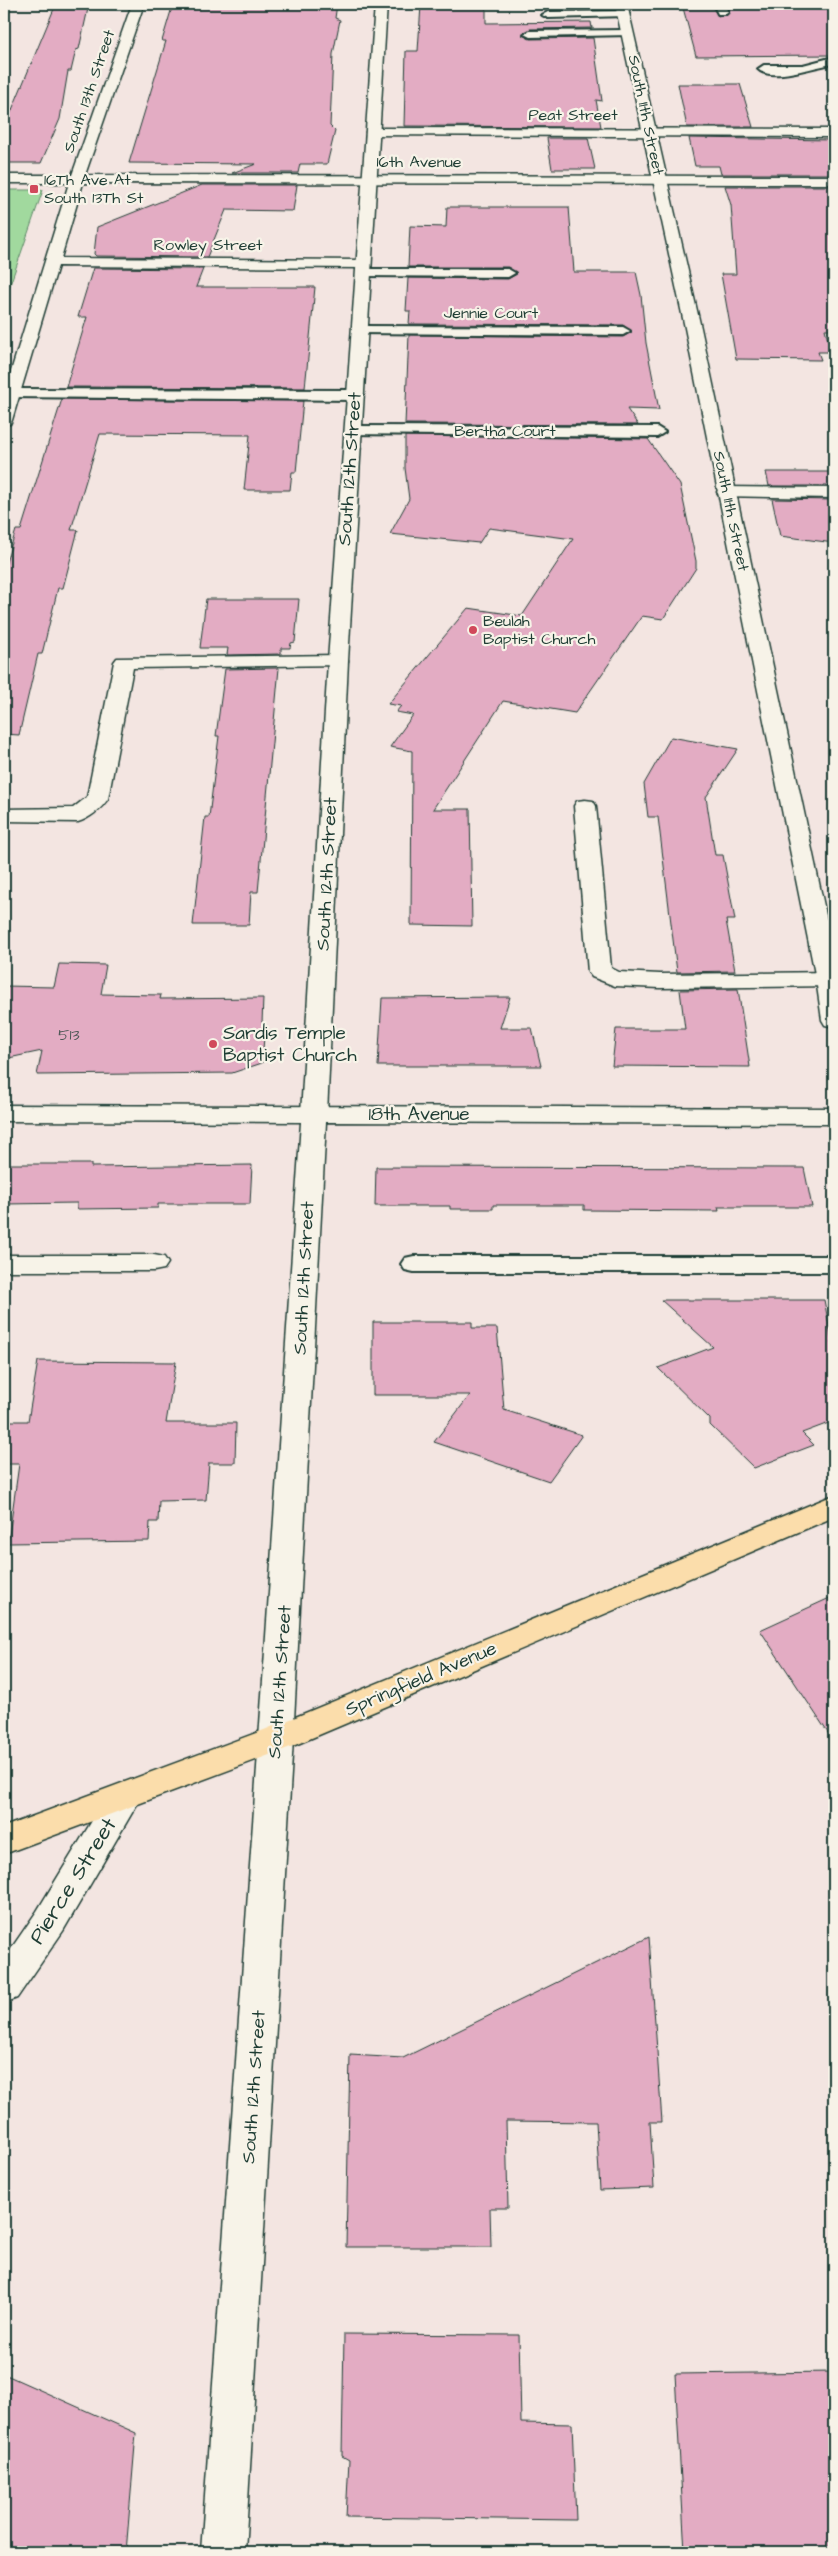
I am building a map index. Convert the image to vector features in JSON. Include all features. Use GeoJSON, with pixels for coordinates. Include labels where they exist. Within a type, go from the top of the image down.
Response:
{"type":"FeatureCollection","features":[{"type":"Feature","properties":{"kind":"main road","name":"Springfield Avenue"},"geometry":{"type":"LineString","coordinates":[[4,1841],[276,1739],[834,1506]]}},
{"type":"Feature","properties":{"kind":"street","name":"South 13th Street"},"geometry":{"type":"LineString","coordinates":[[4,420],[77,179],[138,4]]}},
{"type":"Feature","properties":{"kind":"street","name":"South 12th Street"},"geometry":{"type":"LineString","coordinates":[[223,2552],[276,1739],[314,1114],[354,396],[381,4]]}},
{"type":"Feature","properties":{"kind":"street","name":"South 11th Street"},"geometry":{"type":"LineString","coordinates":[[622,9],[831,979],[834,1020]]}},
{"type":"Feature","properties":{"kind":"street","name":"Peat Street"},"geometry":{"type":"LineString","coordinates":[[372,132],[834,133]]}},
{"type":"Feature","properties":{"kind":"street","name":"16th Avenue"},"geometry":{"type":"LineString","coordinates":[[4,179],[834,180]]}},
{"type":"Feature","properties":{"kind":"street","name":"Rowley Street"},"geometry":{"type":"LineString","coordinates":[[53,262],[363,269]]}},
{"type":"Feature","properties":{"kind":"street"},"geometry":{"type":"LineString","coordinates":[[726,492],[834,493]]}},
{"type":"Feature","properties":{"kind":"street"},"geometry":{"type":"LineString","coordinates":[[4,815],[78,815],[97,799],[124,662],[338,662]]}},
{"type":"Feature","properties":{"kind":"street"},"geometry":{"type":"LineString","coordinates":[[585,806],[600,972],[615,980],[831,979]]}},
{"type":"Feature","properties":{"kind":"street","name":"18th Avenue"},"geometry":{"type":"LineString","coordinates":[[4,1113],[834,1116]]}},
{"type":"Feature","properties":{"kind":"street"},"geometry":{"type":"LineString","coordinates":[[4,1263],[154,1263]]}},
{"type":"Feature","properties":{"kind":"street","name":"Pierce Street"},"geometry":{"type":"LineString","coordinates":[[4,1988],[50,1921],[124,1797]]}},
{"type":"Feature","properties":{"kind":"lane"},"geometry":{"type":"LineString","coordinates":[[548,15],[622,9]]}},
{"type":"Feature","properties":{"kind":"lane"},"geometry":{"type":"LineString","coordinates":[[530,34],[627,33]]}},
{"type":"Feature","properties":{"kind":"lane"},"geometry":{"type":"LineString","coordinates":[[764,69],[809,68],[819,62],[834,61]]}},
{"type":"Feature","properties":{"kind":"lane"},"geometry":{"type":"LineString","coordinates":[[363,269],[508,273]]}},
{"type":"Feature","properties":{"kind":"lane","name":"Jennie Court"},"geometry":{"type":"LineString","coordinates":[[360,330],[623,331]]}},
{"type":"Feature","properties":{"kind":"lane"},"geometry":{"type":"LineString","coordinates":[[12,394],[354,396]]}},
{"type":"Feature","properties":{"kind":"lane","name":"Bertha Court"},"geometry":{"type":"LineString","coordinates":[[353,431],[658,432]]}},
{"type":"Feature","properties":{"kind":"lane"},"geometry":{"type":"LineString","coordinates":[[414,1264],[834,1264]]}},
{"type":"Feature","properties":{"kind":"green space"},"geometry":{"type":"Polygon","coordinates":[[[4,190],[43,190],[4,302],[4,190]]]}},
{"type":"Feature","properties":{"kind":"building"},"geometry":{"type":"Polygon","coordinates":[[[56,4],[89,4],[79,49],[76,50],[71,71],[68,71],[60,119],[41,163],[4,163],[4,129],[56,4]]]}},
{"type":"Feature","properties":{"kind":"building"},"geometry":{"type":"Polygon","coordinates":[[[173,4],[337,4],[335,18],[340,20],[333,54],[330,126],[335,131],[327,164],[300,164],[298,173],[232,173],[256,164],[129,163],[166,41],[162,41],[173,4]]]}},
{"type":"Feature","properties":{"kind":"building"},"geometry":{"type":"Polygon","coordinates":[[[682,4],[711,4],[718,16],[729,13],[726,4],[834,5],[834,55],[696,56],[682,4]]]}},
{"type":"Feature","properties":{"kind":"building"},"geometry":{"type":"Polygon","coordinates":[[[421,5],[486,6],[486,23],[591,22],[592,28],[530,29],[522,35],[530,39],[593,38],[602,101],[596,100],[601,127],[404,126],[406,51],[418,51],[421,5]]]}},
{"type":"Feature","properties":{"kind":"building"},"geometry":{"type":"Polygon","coordinates":[[[678,84],[740,84],[753,127],[687,127],[678,84]]]}},
{"type":"Feature","properties":{"kind":"building"},"geometry":{"type":"Polygon","coordinates":[[[547,138],[588,138],[595,169],[552,169],[547,138]]]}},
{"type":"Feature","properties":{"kind":"building"},"geometry":{"type":"Polygon","coordinates":[[[689,138],[834,140],[834,174],[721,174],[719,166],[695,166],[689,138]]]}},
{"type":"Feature","properties":{"kind":"building"},"geometry":{"type":"Polygon","coordinates":[[[202,185],[297,185],[293,211],[226,210],[207,257],[96,256],[94,254],[97,227],[202,185]]]}},
{"type":"Feature","properties":{"kind":"building"},"geometry":{"type":"Polygon","coordinates":[[[725,186],[834,186],[834,329],[825,329],[831,352],[818,352],[821,360],[736,359],[721,274],[736,274],[731,205],[725,186]]]}},
{"type":"Feature","properties":{"kind":"building"},"geometry":{"type":"Polygon","coordinates":[[[447,207],[569,207],[574,272],[636,272],[641,295],[646,343],[659,410],[627,409],[638,425],[405,424],[409,335],[623,337],[632,332],[623,325],[409,324],[410,311],[406,311],[408,278],[508,279],[517,274],[508,267],[408,267],[410,226],[446,227],[447,207]]]}},
{"type":"Feature","properties":{"kind":"building"},"geometry":{"type":"Polygon","coordinates":[[[93,268],[203,269],[196,287],[315,287],[305,388],[66,387],[87,317],[78,317],[93,268]]]}},
{"type":"Feature","properties":{"kind":"building"},"geometry":{"type":"Polygon","coordinates":[[[62,399],[303,401],[296,472],[292,472],[290,490],[244,490],[250,435],[100,434],[71,530],[78,530],[63,588],[58,588],[42,654],[38,654],[19,735],[4,734],[4,569],[16,530],[21,530],[62,399]]]}},
{"type":"Feature","properties":{"kind":"building"},"geometry":{"type":"Polygon","coordinates":[[[405,436],[648,439],[680,485],[696,561],[696,568],[663,619],[642,616],[575,713],[503,701],[433,809],[470,809],[472,926],[411,925],[412,751],[390,747],[413,715],[396,712],[401,706],[388,704],[468,608],[522,616],[573,539],[489,528],[479,543],[390,534],[409,499],[405,468],[405,436]]]}},
{"type":"Feature","properties":{"kind":"building"},"geometry":{"type":"Polygon","coordinates":[[[766,472],[834,472],[834,486],[769,486],[766,472]]]}},
{"type":"Feature","properties":{"kind":"building"},"geometry":{"type":"Polygon","coordinates":[[[772,499],[834,500],[834,543],[780,536],[772,499]]]}},
{"type":"Feature","properties":{"kind":"building"},"geometry":{"type":"Polygon","coordinates":[[[206,599],[299,599],[295,642],[291,643],[290,648],[281,648],[281,654],[227,655],[228,648],[200,648],[206,599]]]}},
{"type":"Feature","properties":{"kind":"building"},"geometry":{"type":"Polygon","coordinates":[[[279,668],[258,892],[251,892],[249,925],[193,925],[205,817],[209,817],[219,736],[216,736],[225,669],[279,668]]]}},
{"type":"Feature","properties":{"kind":"building"},"geometry":{"type":"Polygon","coordinates":[[[671,737],[738,749],[706,797],[715,855],[723,855],[735,920],[726,920],[735,971],[677,972],[658,817],[648,817],[644,784],[671,737]]]}},
{"type":"Feature","properties":{"kind":"building"},"geometry":{"type":"Polygon","coordinates":[[[59,964],[106,965],[101,994],[161,995],[160,999],[263,998],[262,1023],[265,1023],[262,1063],[232,1073],[37,1075],[42,1051],[4,1059],[4,986],[54,987],[59,964]]]}},
{"type":"Feature","properties":{"kind":"building"},"geometry":{"type":"Polygon","coordinates":[[[738,989],[750,1067],[612,1066],[616,1029],[685,1029],[680,990],[738,989]]]}},
{"type":"Feature","properties":{"kind":"building"},"geometry":{"type":"Polygon","coordinates":[[[510,997],[500,1028],[532,1028],[541,1066],[378,1066],[382,998],[510,997]]]}},
{"type":"Feature","properties":{"kind":"building"},"geometry":{"type":"Polygon","coordinates":[[[4,1164],[91,1164],[91,1167],[252,1165],[250,1204],[158,1204],[158,1208],[77,1209],[77,1203],[4,1204],[4,1164]]]}},
{"type":"Feature","properties":{"kind":"building"},"geometry":{"type":"Polygon","coordinates":[[[376,1167],[804,1168],[812,1207],[718,1207],[719,1211],[584,1210],[584,1205],[493,1205],[493,1209],[450,1209],[450,1206],[375,1206],[376,1167]]]}},
{"type":"Feature","properties":{"kind":"building"},"geometry":{"type":"Polygon","coordinates":[[[661,1300],[824,1300],[834,1351],[834,1421],[802,1433],[814,1445],[754,1468],[710,1425],[710,1419],[658,1368],[713,1347],[661,1300]]]}},
{"type":"Feature","properties":{"kind":"building"},"geometry":{"type":"Polygon","coordinates":[[[373,1322],[472,1322],[472,1328],[497,1328],[504,1410],[582,1435],[549,1481],[434,1442],[470,1395],[373,1395],[373,1322]]]}},
{"type":"Feature","properties":{"kind":"building"},"geometry":{"type":"Polygon","coordinates":[[[38,1361],[176,1362],[166,1423],[236,1423],[235,1463],[209,1463],[206,1500],[159,1501],[158,1522],[150,1522],[149,1541],[8,1543],[19,1464],[4,1464],[10,1421],[28,1421],[38,1361]]]}},
{"type":"Feature","properties":{"kind":"building"},"geometry":{"type":"Polygon","coordinates":[[[834,1596],[834,1742],[760,1630],[834,1596]]]}},
{"type":"Feature","properties":{"kind":"building"},"geometry":{"type":"Polygon","coordinates":[[[649,1937],[662,2122],[650,2122],[654,2188],[600,2190],[596,2122],[506,2121],[508,2208],[490,2208],[491,2247],[346,2247],[350,2055],[403,2058],[649,1937]]]}},
{"type":"Feature","properties":{"kind":"building"},"geometry":{"type":"Polygon","coordinates":[[[344,2334],[519,2335],[521,2423],[572,2424],[576,2520],[346,2517],[349,2460],[342,2456],[344,2334]]]}},
{"type":"Feature","properties":{"kind":"building"},"geometry":{"type":"Polygon","coordinates":[[[834,2372],[834,2552],[685,2552],[675,2374],[834,2372]]]}},
{"type":"Feature","properties":{"kind":"building"},"geometry":{"type":"Polygon","coordinates":[[[4,2374],[136,2433],[126,2552],[4,2552],[4,2374]]]}},
{"type":"Feature","properties":{"kind":"place","name":"16Th Ave At South 13Th St"},"geometry":{"type":"Point","coordinates":[34,189]}},
{"type":"Feature","properties":{"kind":"place","name":"Beulah Baptist Church"},"geometry":{"type":"Point","coordinates":[473,630]}},
{"type":"Feature","properties":{"kind":"place","name":"Sardis Temple Baptist Church"},"geometry":{"type":"Point","coordinates":[213,1044]}}]}
